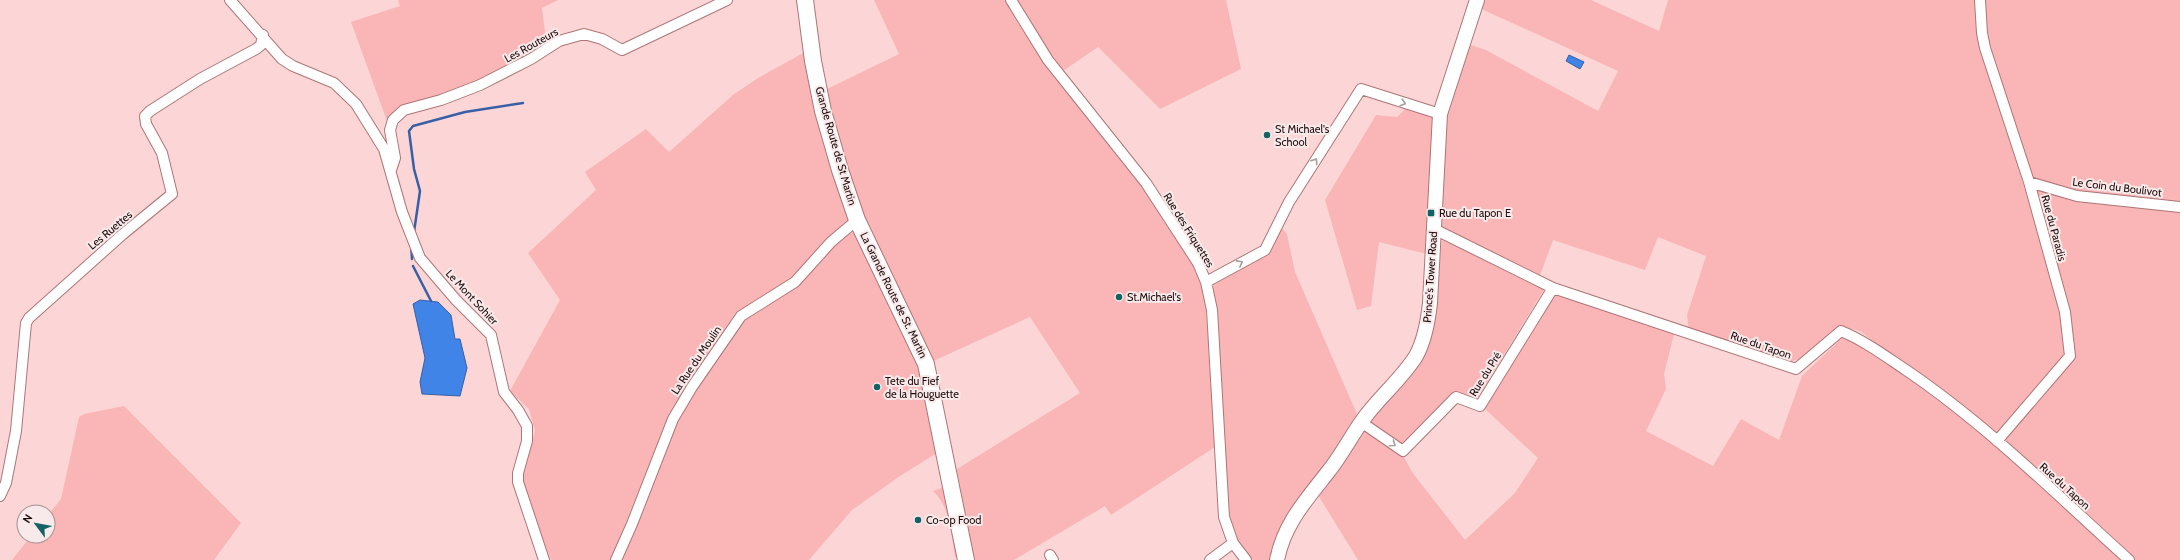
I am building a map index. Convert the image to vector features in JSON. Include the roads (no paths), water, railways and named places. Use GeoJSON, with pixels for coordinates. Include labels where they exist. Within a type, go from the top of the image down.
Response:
{"type":"FeatureCollection","features":[{"type":"Feature","properties":{"kind":"main road","name":"Grande Route de St Martin"},"geometry":{"type":"LineString","coordinates":[[805,0],[813,62],[823,111],[840,170],[857,220]]}},
{"type":"Feature","properties":{"kind":"main road","name":"Prince's Tower Road"},"geometry":{"type":"LineString","coordinates":[[1277,560],[1280,544],[1291,520],[1337,461],[1361,422],[1402,374],[1416,355],[1422,341],[1428,323],[1430,303],[1440,114],[1477,0]]}},
{"type":"Feature","properties":{"kind":"main road","name":"La Grande Route de St. Martin"},"geometry":{"type":"LineString","coordinates":[[857,220],[926,364],[966,560]]}},
{"type":"Feature","properties":{"kind":"street","name":"Le Mont Sohier"},"geometry":{"type":"LineString","coordinates":[[230,0],[282,59],[293,66],[334,83],[356,104],[380,142],[391,170],[410,236],[420,258],[456,300],[491,336],[504,392],[518,410],[527,426],[526,441],[518,473],[518,482],[544,560]]}},
{"type":"Feature","properties":{"kind":"street","name":"Les Routeurs"},"geometry":{"type":"LineString","coordinates":[[391,170],[395,158],[390,130],[393,120],[404,110],[441,100],[480,85],[531,59],[559,41],[584,34],[602,39],[622,50],[726,0]]}},
{"type":"Feature","properties":{"kind":"street","name":"Rue des Friquettes"},"geometry":{"type":"LineString","coordinates":[[1011,0],[1048,60],[1146,183],[1198,263],[1206,282],[1212,310],[1224,517],[1233,543],[1246,560]]}},
{"type":"Feature","properties":{"kind":"street","name":"Rue du Paradis"},"geometry":{"type":"LineString","coordinates":[[1980,0],[1982,33],[2029,182],[2065,312],[2070,356],[1998,441]]}},
{"type":"Feature","properties":{"kind":"street","name":"Les Ruettes"},"geometry":{"type":"LineString","coordinates":[[0,496],[6,483],[16,431],[26,323],[29,318],[123,234],[172,194],[162,153],[146,124],[145,116],[150,111],[200,79],[256,49],[261,45],[263,36]]}},
{"type":"Feature","properties":{"kind":"street"},"geometry":{"type":"LineString","coordinates":[[1206,282],[1265,250],[1289,202],[1361,89],[1440,114]]}},
{"type":"Feature","properties":{"kind":"street","name":"Le Coin du Boulivot"},"geometry":{"type":"LineString","coordinates":[[2029,182],[2077,196],[2180,207]]}},
{"type":"Feature","properties":{"kind":"street","name":"La Rue du Moulin"},"geometry":{"type":"LineString","coordinates":[[616,560],[632,524],[673,419],[692,387],[741,316],[795,282],[831,242],[857,220]]}},
{"type":"Feature","properties":{"kind":"street","name":"Rue du Tapon"},"geometry":{"type":"LineString","coordinates":[[1434,229],[1552,288],[1796,370],[1841,331],[1860,339],[1929,386],[1998,441],[2129,560]]}},
{"type":"Feature","properties":{"kind":"street","name":"Rue du Pré"},"geometry":{"type":"LineString","coordinates":[[1361,422],[1403,451],[1456,397],[1480,406],[1552,288]]}},
{"type":"Feature","properties":{"kind":"street"},"geometry":{"type":"LineString","coordinates":[[1210,560],[1233,543]]}},
{"type":"Feature","properties":{"kind":"water"},"geometry":{"type":"Polygon","coordinates":[[[1569,55],[1584,62],[1580,69],[1566,61],[1569,55]]]}},
{"type":"Feature","properties":{"kind":"water"},"geometry":{"type":"Polygon","coordinates":[[[420,300],[438,302],[451,315],[455,339],[460,339],[467,368],[460,396],[422,394],[420,382],[425,358],[413,304],[420,300]]]}},
{"type":"Feature","properties":{"kind":"waterway"},"geometry":{"type":"LineString","coordinates":[[414,232],[420,191],[414,169],[409,131],[413,126],[465,112],[523,103]]}},
{"type":"Feature","properties":{"kind":"waterway"},"geometry":{"type":"LineString","coordinates":[[411,244],[412,259]]}},
{"type":"Feature","properties":{"kind":"waterway"},"geometry":{"type":"LineString","coordinates":[[413,266],[431,301]]}},
{"type":"Feature","properties":{"kind":"place","name":"St Michael's School"},"geometry":{"type":"Point","coordinates":[1267,135]}},
{"type":"Feature","properties":{"kind":"place","name":"Rue du Tapon E"},"geometry":{"type":"Point","coordinates":[1431,213]}},
{"type":"Feature","properties":{"kind":"place","name":"St.Michael's"},"geometry":{"type":"Point","coordinates":[1119,297]}},
{"type":"Feature","properties":{"kind":"place","name":"Tete du Fief de la Houguette"},"geometry":{"type":"Point","coordinates":[877,387]}},
{"type":"Feature","properties":{"kind":"place","name":"Co-op Food"},"geometry":{"type":"Point","coordinates":[918,520]}}]}
